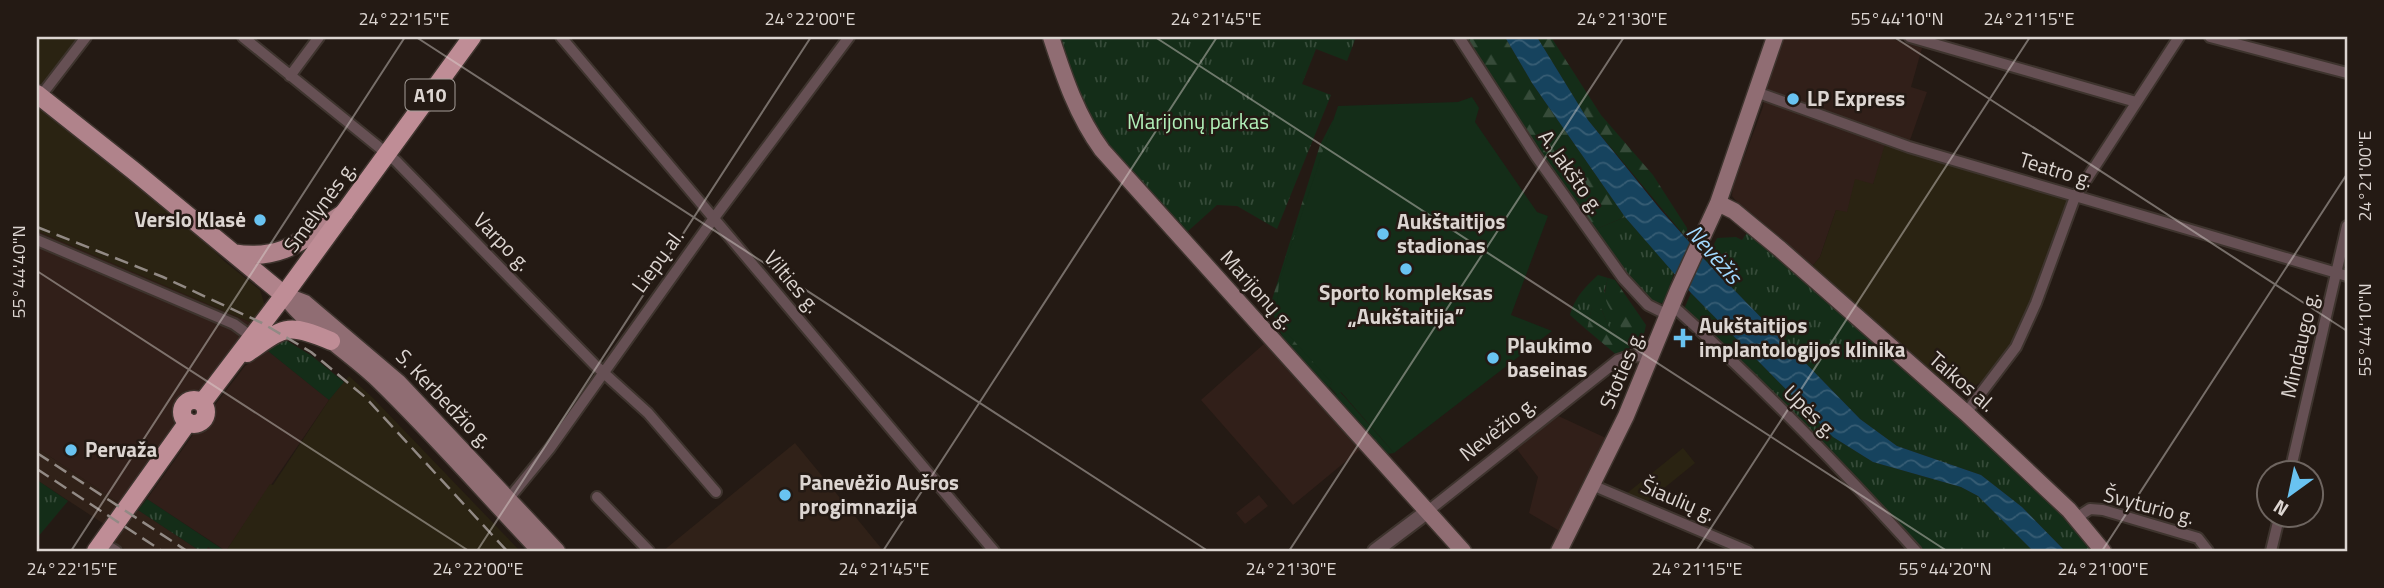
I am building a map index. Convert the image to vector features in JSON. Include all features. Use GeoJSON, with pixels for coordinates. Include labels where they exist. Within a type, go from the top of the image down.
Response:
{"type":"FeatureCollection","features":[{"type":"Feature","properties":{"kind":"highway","name":"Smėlynės g."},"geometry":{"type":"LineString","coordinates":[[105,548],[188,422],[183,413],[186,403],[196,400],[202,403],[472,37]]}},
{"type":"Feature","properties":{"kind":"highway"},"geometry":{"type":"LineString","coordinates":[[233,363],[269,337],[289,328],[307,331],[331,341]]}},
{"type":"Feature","properties":{"kind":"main road","name":"Marijonų g."},"geometry":{"type":"LineString","coordinates":[[1051,37],[1065,81],[1082,119],[1102,150],[1463,551]]}},
{"type":"Feature","properties":{"kind":"main road","name":"Stoties g."},"geometry":{"type":"LineString","coordinates":[[1559,551],[1652,357],[1718,203],[1775,37]]}},
{"type":"Feature","properties":{"kind":"main road","name":"S. Kerbedžio g."},"geometry":{"type":"LineString","coordinates":[[38,95],[134,170],[284,295],[298,313],[397,400],[504,504],[557,551]]}},
{"type":"Feature","properties":{"kind":"main road","name":"Taikos al."},"geometry":{"type":"LineString","coordinates":[[1718,203],[1734,211],[1780,249],[2028,469],[2076,518],[2103,551]]}},
{"type":"Feature","properties":{"kind":"main road"},"geometry":{"type":"LineString","coordinates":[[233,253],[259,256],[275,253],[301,240],[344,212]]}},
{"type":"Feature","properties":{"kind":"main road","name":"S. Kerbedžio g."},"geometry":{"type":"LineString","coordinates":[[284,295],[306,303],[398,382],[504,504],[540,551]]}},
{"type":"Feature","properties":{"kind":"street"},"geometry":{"type":"LineString","coordinates":[[38,95],[86,37]]}},
{"type":"Feature","properties":{"kind":"street","name":"Varpo g."},"geometry":{"type":"LineString","coordinates":[[243,37],[388,153],[602,372],[648,414],[716,492]]}},
{"type":"Feature","properties":{"kind":"street"},"geometry":{"type":"LineString","coordinates":[[290,76],[319,37]]}},
{"type":"Feature","properties":{"kind":"street","name":"Vilties g."},"geometry":{"type":"LineString","coordinates":[[561,37],[994,551]]}},
{"type":"Feature","properties":{"kind":"street","name":"Liepų al."},"geometry":{"type":"LineString","coordinates":[[504,504],[550,448],[714,218],[849,37]]}},
{"type":"Feature","properties":{"kind":"street","name":"A. Jakšto g."},"geometry":{"type":"LineString","coordinates":[[1459,37],[1535,156],[1623,278],[1648,306],[1673,303]]}},
{"type":"Feature","properties":{"kind":"street"},"geometry":{"type":"LineString","coordinates":[[1910,37],[2136,102]]}},
{"type":"Feature","properties":{"kind":"street"},"geometry":{"type":"LineString","coordinates":[[1966,413],[2016,347],[2056,253],[2075,197],[2179,37]]}},
{"type":"Feature","properties":{"kind":"street"},"geometry":{"type":"LineString","coordinates":[[2210,37],[2347,73]]}},
{"type":"Feature","properties":{"kind":"street","name":"Teatro g."},"geometry":{"type":"LineString","coordinates":[[1756,92],[1875,134],[2075,197],[2342,274]]}},
{"type":"Feature","properties":{"kind":"street","name":"Mindaugo g."},"geometry":{"type":"LineString","coordinates":[[2294,458],[2342,274],[2347,226]]}},
{"type":"Feature","properties":{"kind":"street"},"geometry":{"type":"LineString","coordinates":[[37,240],[234,324],[252,337]]}},
{"type":"Feature","properties":{"kind":"street","name":"Upės g."},"geometry":{"type":"LineString","coordinates":[[1673,303],[1855,484],[1916,551]]}},
{"type":"Feature","properties":{"kind":"street","name":"Nevėžio g."},"geometry":{"type":"LineString","coordinates":[[1375,551],[1618,360],[1630,356],[1652,357]]}},
{"type":"Feature","properties":{"kind":"street","name":"Šiaulių g."},"geometry":{"type":"LineString","coordinates":[[1592,485],[1748,551]]}},
{"type":"Feature","properties":{"kind":"street"},"geometry":{"type":"LineString","coordinates":[[597,497],[649,551]]}},
{"type":"Feature","properties":{"kind":"street","name":"Švyturio g."},"geometry":{"type":"LineString","coordinates":[[2076,518],[2091,509],[2103,510],[2198,538],[2208,551]]}},
{"type":"Feature","properties":{"kind":"street"},"geometry":{"type":"LineString","coordinates":[[2271,551],[2277,528]]}},
{"type":"Feature","properties":{"kind":"shaded area"},"geometry":{"type":"Polygon","coordinates":[[[37,37],[80,37],[37,89],[37,37]]]}},
{"type":"Feature","properties":{"kind":"shaded area"},"geometry":{"type":"Polygon","coordinates":[[[1784,37],[1886,37],[1922,48],[1911,87],[1927,92],[1909,143],[1847,213],[1836,210],[1820,257],[1810,269],[1747,214],[1732,196],[1784,37]]]}},
{"type":"Feature","properties":{"kind":"shaded area"},"geometry":{"type":"Polygon","coordinates":[[[37,103],[180,216],[224,261],[260,290],[265,306],[252,323],[37,231],[37,103]]]}},
{"type":"Feature","properties":{"kind":"shaded area"},"geometry":{"type":"Polygon","coordinates":[[[1885,144],[2069,199],[2034,301],[2012,348],[1986,379],[1976,385],[1956,387],[1941,382],[1810,269],[1820,257],[1836,210],[1847,212],[1855,179],[1873,184],[1885,144]]]}},
{"type":"Feature","properties":{"kind":"shaded area"},"geometry":{"type":"Polygon","coordinates":[[[37,231],[252,323],[201,391],[193,396],[184,396],[178,405],[178,424],[122,505],[37,448],[37,231]]]}},
{"type":"Feature","properties":{"kind":"shaded area"},"geometry":{"type":"Polygon","coordinates":[[[1265,343],[1362,448],[1293,505],[1201,400],[1265,343]]]}},
{"type":"Feature","properties":{"kind":"shaded area"},"geometry":{"type":"Polygon","coordinates":[[[268,351],[329,400],[226,551],[147,499],[245,366],[268,351]]]}},
{"type":"Feature","properties":{"kind":"shaded area"},"geometry":{"type":"Polygon","coordinates":[[[349,376],[520,551],[226,551],[329,400],[349,376]]]}},
{"type":"Feature","properties":{"kind":"shaded area"},"geometry":{"type":"Polygon","coordinates":[[[1552,413],[1608,439],[1563,533],[1529,513],[1538,477],[1513,444],[1552,413]]]}},
{"type":"Feature","properties":{"kind":"shaded area","name":"Panevėžio Aušros progimnazija"},"geometry":{"type":"Polygon","coordinates":[[[795,443],[881,548],[876,551],[663,551],[795,443]]]}},
{"type":"Feature","properties":{"kind":"shaded area"},"geometry":{"type":"Polygon","coordinates":[[[37,448],[122,505],[107,526],[37,480],[37,448]]]}},
{"type":"Feature","properties":{"kind":"shaded area"},"geometry":{"type":"Polygon","coordinates":[[[1683,448],[1695,463],[1647,502],[1626,494],[1683,448]]]}},
{"type":"Feature","properties":{"kind":"shaded area"},"geometry":{"type":"Polygon","coordinates":[[[1259,495],[1268,506],[1245,524],[1236,513],[1259,495]]]}},
{"type":"Feature","properties":{"kind":"shaded area"},"geometry":{"type":"Polygon","coordinates":[[[138,510],[200,551],[127,551],[114,542],[138,510]]]}},
{"type":"Feature","properties":{"kind":"green space","name":"Marijonų parkas"},"geometry":{"type":"Polygon","coordinates":[[[1056,37],[1356,37],[1347,61],[1316,49],[1302,84],[1331,95],[1277,229],[1237,206],[1217,205],[1186,233],[1097,134],[1085,115],[1056,37]]]}},
{"type":"Feature","properties":{"kind":"green space"},"geometry":{"type":"Polygon","coordinates":[[[1466,37],[1505,37],[1532,83],[1625,217],[1594,230],[1489,77],[1466,37]]]}},
{"type":"Feature","properties":{"kind":"green space"},"geometry":{"type":"Polygon","coordinates":[[[1537,37],[1551,37],[1601,115],[1653,175],[1687,228],[1688,240],[1588,120],[1537,37]]]}},
{"type":"Feature","properties":{"kind":"green space","name":"Sporto kompleksas „Aukštaitija”"},"geometry":{"type":"Polygon","coordinates":[[[1472,97],[1479,108],[1475,122],[1537,212],[1548,216],[1511,315],[1552,331],[1394,453],[1341,392],[1337,395],[1329,386],[1332,383],[1285,331],[1279,320],[1277,305],[1279,282],[1338,106],[1458,102],[1472,97]]]}},
{"type":"Feature","properties":{"kind":"green space"},"geometry":{"type":"Polygon","coordinates":[[[1333,120],[1332,383],[1329,387],[1336,395],[1340,392],[1394,453],[1387,454],[1283,338],[1270,306],[1320,145],[1333,120]]]}},
{"type":"Feature","properties":{"kind":"green space"},"geometry":{"type":"Polygon","coordinates":[[[1625,217],[1674,273],[1669,287],[1671,292],[1663,303],[1653,301],[1634,285],[1594,230],[1625,217]]]}},
{"type":"Feature","properties":{"kind":"green space"},"geometry":{"type":"Polygon","coordinates":[[[1748,231],[2028,479],[2094,551],[2065,551],[2022,507],[1981,475],[1897,446],[1860,419],[1706,261],[1717,238],[1736,237],[1742,240],[1748,231]]]}},
{"type":"Feature","properties":{"kind":"green space"},"geometry":{"type":"Polygon","coordinates":[[[1598,275],[1608,278],[1604,291],[1622,327],[1615,333],[1610,330],[1601,308],[1592,307],[1587,330],[1570,315],[1577,298],[1598,275]]]}},
{"type":"Feature","properties":{"kind":"green space"},"geometry":{"type":"Polygon","coordinates":[[[1608,278],[1615,280],[1646,325],[1644,334],[1619,357],[1587,330],[1592,306],[1596,304],[1601,308],[1610,330],[1615,333],[1621,327],[1606,299],[1608,278]]]}},
{"type":"Feature","properties":{"kind":"green space"},"geometry":{"type":"Polygon","coordinates":[[[1691,293],[1833,437],[1873,462],[1961,487],[1978,496],[2033,551],[1916,551],[1684,309],[1691,293]]]}},
{"type":"Feature","properties":{"kind":"green space"},"geometry":{"type":"Polygon","coordinates":[[[284,339],[312,356],[344,382],[329,400],[268,351],[284,339]]]}},
{"type":"Feature","properties":{"kind":"green space"},"geometry":{"type":"Polygon","coordinates":[[[37,480],[68,501],[37,538],[37,480]]]}},
{"type":"Feature","properties":{"kind":"green space"},"geometry":{"type":"Polygon","coordinates":[[[147,499],[225,551],[214,551],[208,547],[206,551],[200,551],[138,510],[147,499]]]}},
{"type":"Feature","properties":{"kind":"water"},"geometry":{"type":"Polygon","coordinates":[[[1505,37],[1537,37],[1588,120],[1660,209],[1706,261],[1860,419],[1897,446],[1981,475],[2022,507],[2065,551],[2033,551],[1978,496],[1961,487],[1873,462],[1833,437],[1691,293],[1625,217],[1532,83],[1505,37]]]}},
{"type":"Feature","properties":{"kind":"railway"},"geometry":{"type":"LineString","coordinates":[[37,227],[163,277],[262,323],[311,352],[365,397],[507,551]]}},
{"type":"Feature","properties":{"kind":"railway"},"geometry":{"type":"LineString","coordinates":[[37,453],[187,551]]}},
{"type":"Feature","properties":{"kind":"railway"},"geometry":{"type":"LineString","coordinates":[[37,469],[162,551]]}},
{"type":"Feature","properties":{"kind":"place","name":"LP Express"},"geometry":{"type":"Point","coordinates":[1793,99]}},
{"type":"Feature","properties":{"kind":"place","name":"Verslo Klasė"},"geometry":{"type":"Point","coordinates":[260,220]}},
{"type":"Feature","properties":{"kind":"place","name":"Aukštaitijos stadionas"},"geometry":{"type":"Point","coordinates":[1383,234]}},
{"type":"Feature","properties":{"kind":"place","name":"Sporto kompleksas „Aukštaitija”"},"geometry":{"type":"Point","coordinates":[1406,269]}},
{"type":"Feature","properties":{"kind":"place","name":"Aukštaitijos implantologijos klinika"},"geometry":{"type":"Point","coordinates":[1683,338]}},
{"type":"Feature","properties":{"kind":"place","name":"Plaukimo baseinas"},"geometry":{"type":"Point","coordinates":[1493,358]}},
{"type":"Feature","properties":{"kind":"place","name":"Pervaža"},"geometry":{"type":"Point","coordinates":[71,450]}},
{"type":"Feature","properties":{"kind":"place","name":"Panevėžio Aušros progimnazija"},"geometry":{"type":"Point","coordinates":[785,495]}},
{"type":"Feature","properties":{"kind":"water label","name":"Nevėžis"},"geometry":{"type":"Point","coordinates":[1714,254]}}]}
